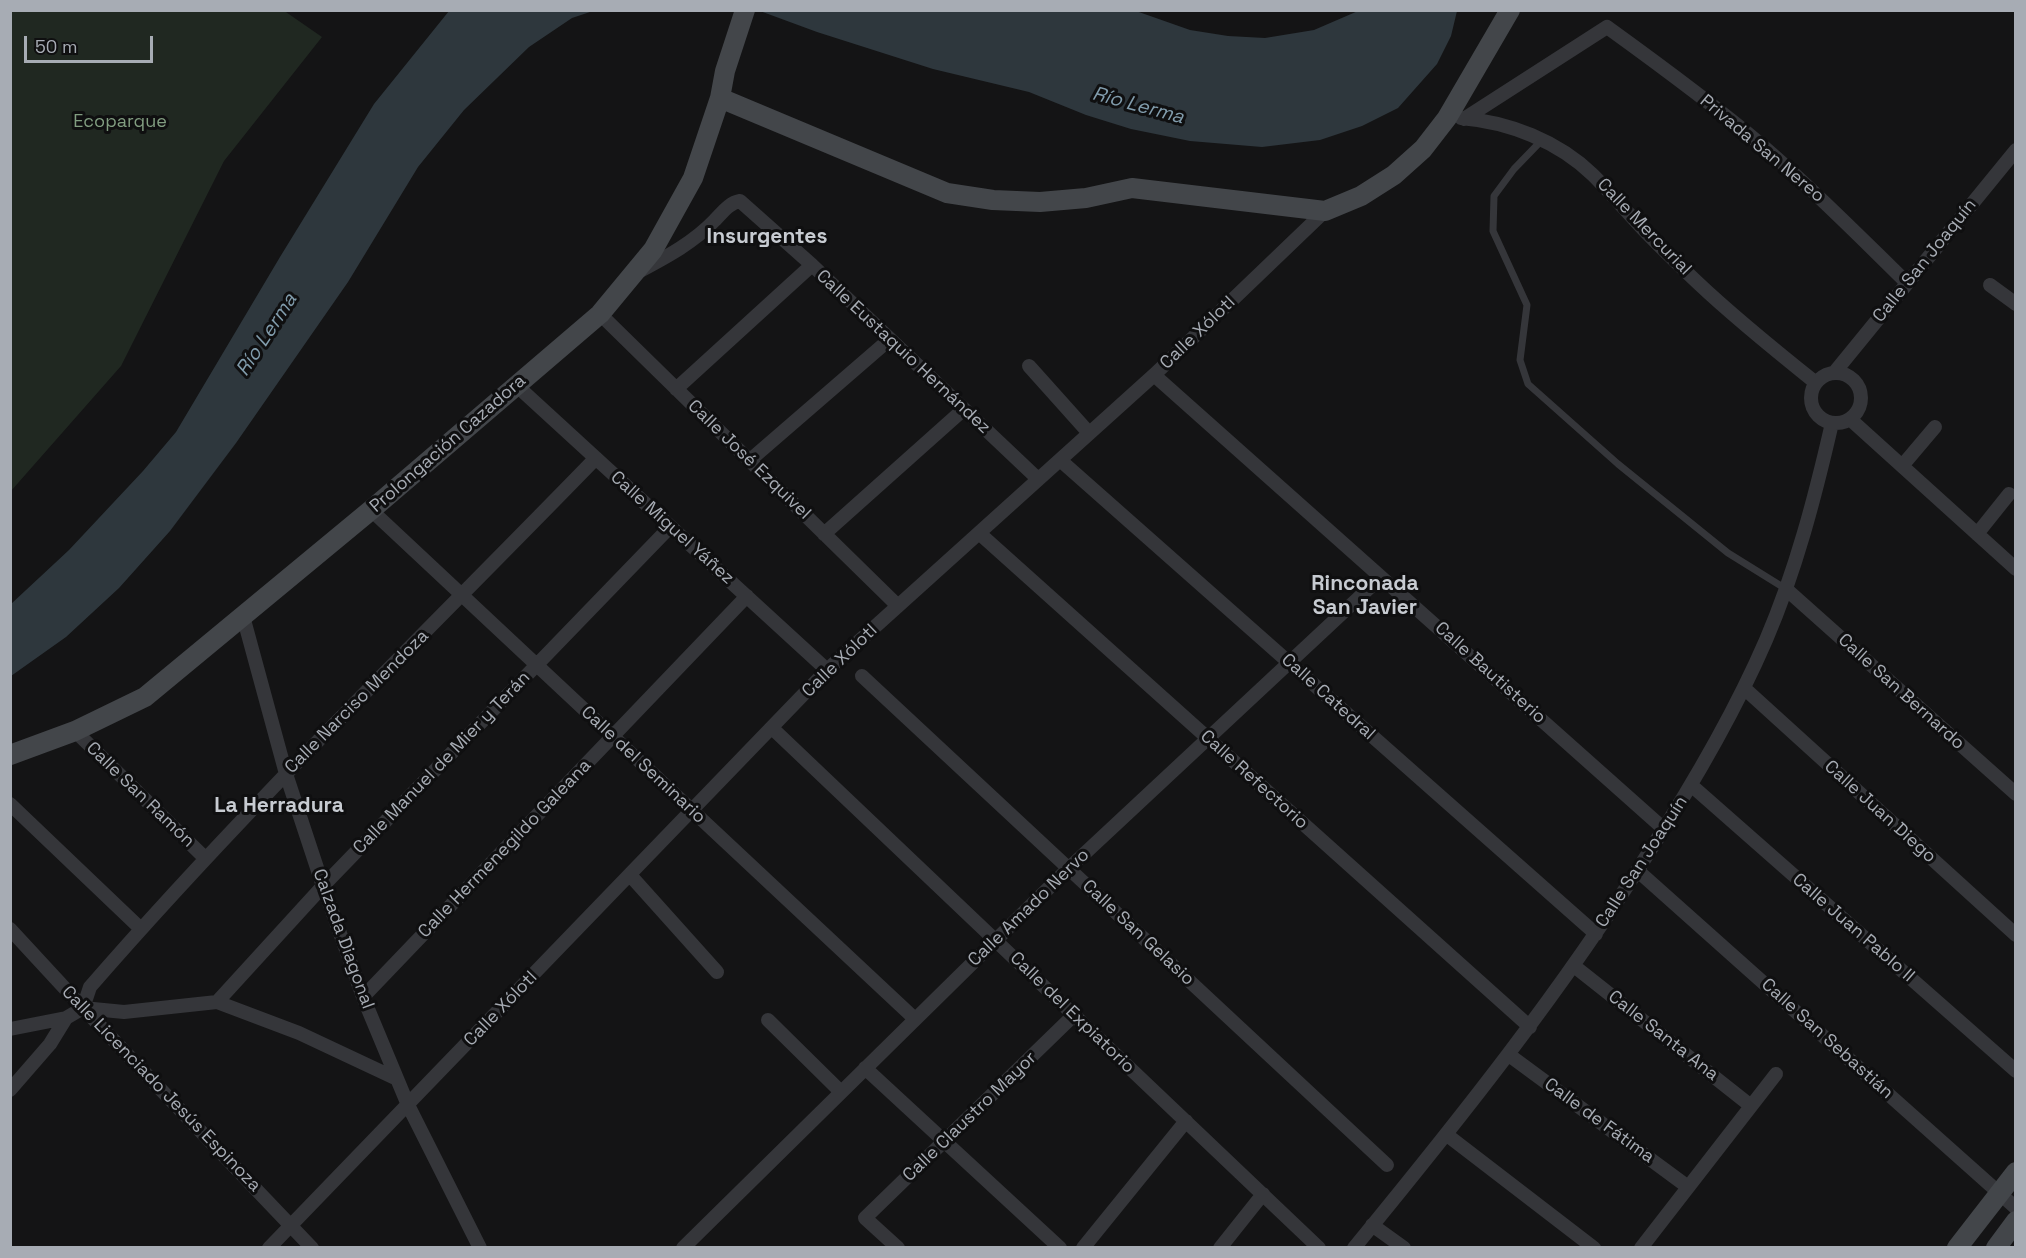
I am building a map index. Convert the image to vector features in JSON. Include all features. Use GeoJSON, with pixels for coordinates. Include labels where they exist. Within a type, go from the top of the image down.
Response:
{"type":"FeatureCollection","features":[{"type":"Feature","properties":{"kind":"street","name":"Prolongación Cazadora"},"geometry":{"type":"LineString","coordinates":[[10,755],[75,731],[146,697],[371,510],[600,314],[653,250],[693,178],[720,98],[725,71],[745,10]]}},
{"type":"Feature","properties":{"kind":"street","name":"Calle Xólotl"},"geometry":{"type":"LineString","coordinates":[[269,1248],[827,670],[1154,375],[1325,212],[1361,196],[1394,175],[1456,118],[1510,10]]}},
{"type":"Feature","properties":{"kind":"street","name":"Privada San Nereo"},"geometry":{"type":"LineString","coordinates":[[1456,118],[1607,27],[1687,85],[1764,147],[1837,213],[1907,283]]}},
{"type":"Feature","properties":{"kind":"street"},"geometry":{"type":"LineString","coordinates":[[720,98],[947,193],[993,200],[1040,202],[1086,198],[1132,188],[1325,212]]}},
{"type":"Feature","properties":{"kind":"street","name":"Calle Mercurial"},"geometry":{"type":"LineString","coordinates":[[1456,118],[1492,123],[1519,130],[1570,156],[1592,174],[1699,284],[1756,335],[1816,383]]}},
{"type":"Feature","properties":{"kind":"street","name":"Calle San Joaquín"},"geometry":{"type":"LineString","coordinates":[[1834,373],[2016,150]]}},
{"type":"Feature","properties":{"kind":"street","name":"Calle Eustaquio Hernández"},"geometry":{"type":"LineString","coordinates":[[634,274],[679,251],[709,227],[732,202],[740,201],[812,265],[1038,479]]}},
{"type":"Feature","properties":{"kind":"street"},"geometry":{"type":"LineString","coordinates":[[676,389],[812,265]]}},
{"type":"Feature","properties":{"kind":"street"},"geometry":{"type":"LineString","coordinates":[[1990,285],[2016,304]]}},
{"type":"Feature","properties":{"kind":"street","name":"Calle José Ezquivel"},"geometry":{"type":"LineString","coordinates":[[600,314],[898,606]]}},
{"type":"Feature","properties":{"kind":"street"},"geometry":{"type":"LineString","coordinates":[[749,461],[890,339]]}},
{"type":"Feature","properties":{"kind":"street"},"geometry":{"type":"LineString","coordinates":[[1029,366],[1089,433]]}},
{"type":"Feature","properties":{"kind":"street"},"geometry":{"type":"LineString","coordinates":[[1834,373],[1851,378],[1861,392],[1862,401],[1859,410],[1850,419],[1838,424],[1821,418],[1815,412],[1811,395],[1816,383],[1826,375],[1834,373]]}},
{"type":"Feature","properties":{"kind":"street","name":"Calle Bautisterio"},"geometry":{"type":"LineString","coordinates":[[1154,375],[1664,829]]}},
{"type":"Feature","properties":{"kind":"street","name":"Calle Miguel Yáñez"},"geometry":{"type":"LineString","coordinates":[[516,385],[827,670]]}},
{"type":"Feature","properties":{"kind":"street"},"geometry":{"type":"LineString","coordinates":[[824,534],[964,409]]}},
{"type":"Feature","properties":{"kind":"street"},"geometry":{"type":"LineString","coordinates":[[1850,419],[2016,569]]}},
{"type":"Feature","properties":{"kind":"street","name":"Calle San Joaquín"},"geometry":{"type":"LineString","coordinates":[[1354,1248],[1447,1135],[1530,1028],[1638,871],[1691,785],[1744,688],[1786,589],[1812,507],[1832,423]]}},
{"type":"Feature","properties":{"kind":"street"},"geometry":{"type":"LineString","coordinates":[[1902,466],[1935,427]]}},
{"type":"Feature","properties":{"kind":"street","name":"Calle Narciso Mendoza"},"geometry":{"type":"LineString","coordinates":[[83,1008],[90,987],[206,858],[596,458]]}},
{"type":"Feature","properties":{"kind":"street","name":"Calle Catedral"},"geometry":{"type":"LineString","coordinates":[[1060,460],[1596,934]]}},
{"type":"Feature","properties":{"kind":"street"},"geometry":{"type":"LineString","coordinates":[[1977,534],[2009,494]]}},
{"type":"Feature","properties":{"kind":"street","name":"Calle del Seminario"},"geometry":{"type":"LineString","coordinates":[[371,510],[915,1019]]}},
{"type":"Feature","properties":{"kind":"street","name":"Calle Manuel de Mier y Terán"},"geometry":{"type":"LineString","coordinates":[[217,1002],[323,886],[670,527]]}},
{"type":"Feature","properties":{"kind":"street","name":"Calle Refectorio"},"geometry":{"type":"LineString","coordinates":[[979,533],[1530,1028]]}},
{"type":"Feature","properties":{"kind":"street","name":"Calle Amado Nervo"},"geometry":{"type":"LineString","coordinates":[[683,1248],[1068,869],[1381,577]]}},
{"type":"Feature","properties":{"kind":"street","name":"Calle San Bernardo"},"geometry":{"type":"LineString","coordinates":[[1786,589],[2016,794]]}},
{"type":"Feature","properties":{"kind":"street","name":"Calle Hermenegildo Galeana"},"geometry":{"type":"LineString","coordinates":[[363,997],[747,596]]}},
{"type":"Feature","properties":{"kind":"street","name":"Calzada Diagonal"},"geometry":{"type":"LineString","coordinates":[[243,616],[286,774],[363,997],[408,1105],[480,1248]]}},
{"type":"Feature","properties":{"kind":"street","name":"Calle San Gelasio"},"geometry":{"type":"LineString","coordinates":[[862,676],[1388,1165]]}},
{"type":"Feature","properties":{"kind":"street","name":"Calle Juan Diego"},"geometry":{"type":"LineString","coordinates":[[1744,688],[2016,935]]}},
{"type":"Feature","properties":{"kind":"street","name":"Calle del Expiatorio"},"geometry":{"type":"LineString","coordinates":[[772,728],[1319,1248]]}},
{"type":"Feature","properties":{"kind":"street","name":"Calle San Ramón"},"geometry":{"type":"LineString","coordinates":[[75,731],[206,858]]}},
{"type":"Feature","properties":{"kind":"street","name":"Calle Juan Pablo II"},"geometry":{"type":"LineString","coordinates":[[1691,785],[2016,1071]]}},
{"type":"Feature","properties":{"kind":"street"},"geometry":{"type":"LineString","coordinates":[[10,804],[141,928]]}},
{"type":"Feature","properties":{"kind":"street","name":"Calle San Sebastián"},"geometry":{"type":"LineString","coordinates":[[1638,871],[2016,1208]]}},
{"type":"Feature","properties":{"kind":"street"},"geometry":{"type":"LineString","coordinates":[[630,875],[717,972]]}},
{"type":"Feature","properties":{"kind":"street","name":"Calle Licenciado Jesús Espinoza"},"geometry":{"type":"LineString","coordinates":[[10,929],[312,1248]]}},
{"type":"Feature","properties":{"kind":"street","name":"Calle Santa Ana"},"geometry":{"type":"LineString","coordinates":[[1574,966],[1752,1106]]}},
{"type":"Feature","properties":{"kind":"street"},"geometry":{"type":"LineString","coordinates":[[10,1029],[66,1018],[83,1008],[124,1012],[217,1002],[299,1033],[397,1079]]}},
{"type":"Feature","properties":{"kind":"street","name":"Calle Claustro Mayor"},"geometry":{"type":"LineString","coordinates":[[898,1248],[865,1218],[1074,1016]]}},
{"type":"Feature","properties":{"kind":"street"},"geometry":{"type":"LineString","coordinates":[[10,1090],[50,1044],[66,1018]]}},
{"type":"Feature","properties":{"kind":"street"},"geometry":{"type":"LineString","coordinates":[[768,1020],[841,1092]]}},
{"type":"Feature","properties":{"kind":"street","name":"Calle de Fátima"},"geometry":{"type":"LineString","coordinates":[[1509,1055],[1688,1187]]}},
{"type":"Feature","properties":{"kind":"street"},"geometry":{"type":"LineString","coordinates":[[865,1068],[1060,1248]]}},
{"type":"Feature","properties":{"kind":"street"},"geometry":{"type":"LineString","coordinates":[[1641,1248],[1776,1074]]}},
{"type":"Feature","properties":{"kind":"street"},"geometry":{"type":"LineString","coordinates":[[1083,1248],[1186,1121]]}},
{"type":"Feature","properties":{"kind":"street"},"geometry":{"type":"LineString","coordinates":[[1447,1135],[1594,1248]]}},
{"type":"Feature","properties":{"kind":"street"},"geometry":{"type":"LineString","coordinates":[[1957,1248],[2016,1172]]}},
{"type":"Feature","properties":{"kind":"street"},"geometry":{"type":"LineString","coordinates":[[1220,1248],[1263,1194]]}},
{"type":"Feature","properties":{"kind":"street"},"geometry":{"type":"LineString","coordinates":[[1996,1248],[2016,1221]]}},
{"type":"Feature","properties":{"kind":"street"},"geometry":{"type":"LineString","coordinates":[[1372,1225],[1404,1248]]}},
{"type":"Feature","properties":{"kind":"lane"},"geometry":{"type":"LineString","coordinates":[[1542,140],[1514,169],[1494,196],[1493,231],[1527,305],[1520,360],[1528,384],[1618,464],[1728,553],[1786,589]]}},
{"type":"Feature","properties":{"kind":"green space","name":"Ecoparque"},"geometry":{"type":"Polygon","coordinates":[[[283,10],[322,37],[224,161],[121,366],[11,491],[11,11],[283,10]]]}},
{"type":"Feature","properties":{"kind":"water","name":"Río Lerma"},"geometry":{"type":"Polygon","coordinates":[[[449,11],[593,11],[572,18],[529,47],[464,110],[418,167],[348,282],[236,443],[170,531],[119,588],[66,637],[11,676],[11,604],[69,550],[176,432],[374,104],[449,11]]]}},
{"type":"Feature","properties":{"kind":"water","name":"Río Lerma"},"geometry":{"type":"Polygon","coordinates":[[[760,11],[1136,11],[1190,30],[1228,36],[1265,38],[1314,30],[1358,11],[1457,11],[1451,36],[1437,64],[1398,108],[1362,126],[1320,140],[1262,147],[1190,141],[1131,129],[1086,115],[1029,92],[933,69],[760,11]]]}},
{"type":"Feature","properties":{"kind":"district","name":"Insurgentes"},"geometry":{"type":"Point","coordinates":[767,237]}},
{"type":"Feature","properties":{"kind":"district","name":"Rinconada San Javier"},"geometry":{"type":"Point","coordinates":[1365,596]}},
{"type":"Feature","properties":{"kind":"district","name":"La Herradura"},"geometry":{"type":"Point","coordinates":[279,806]}}]}
